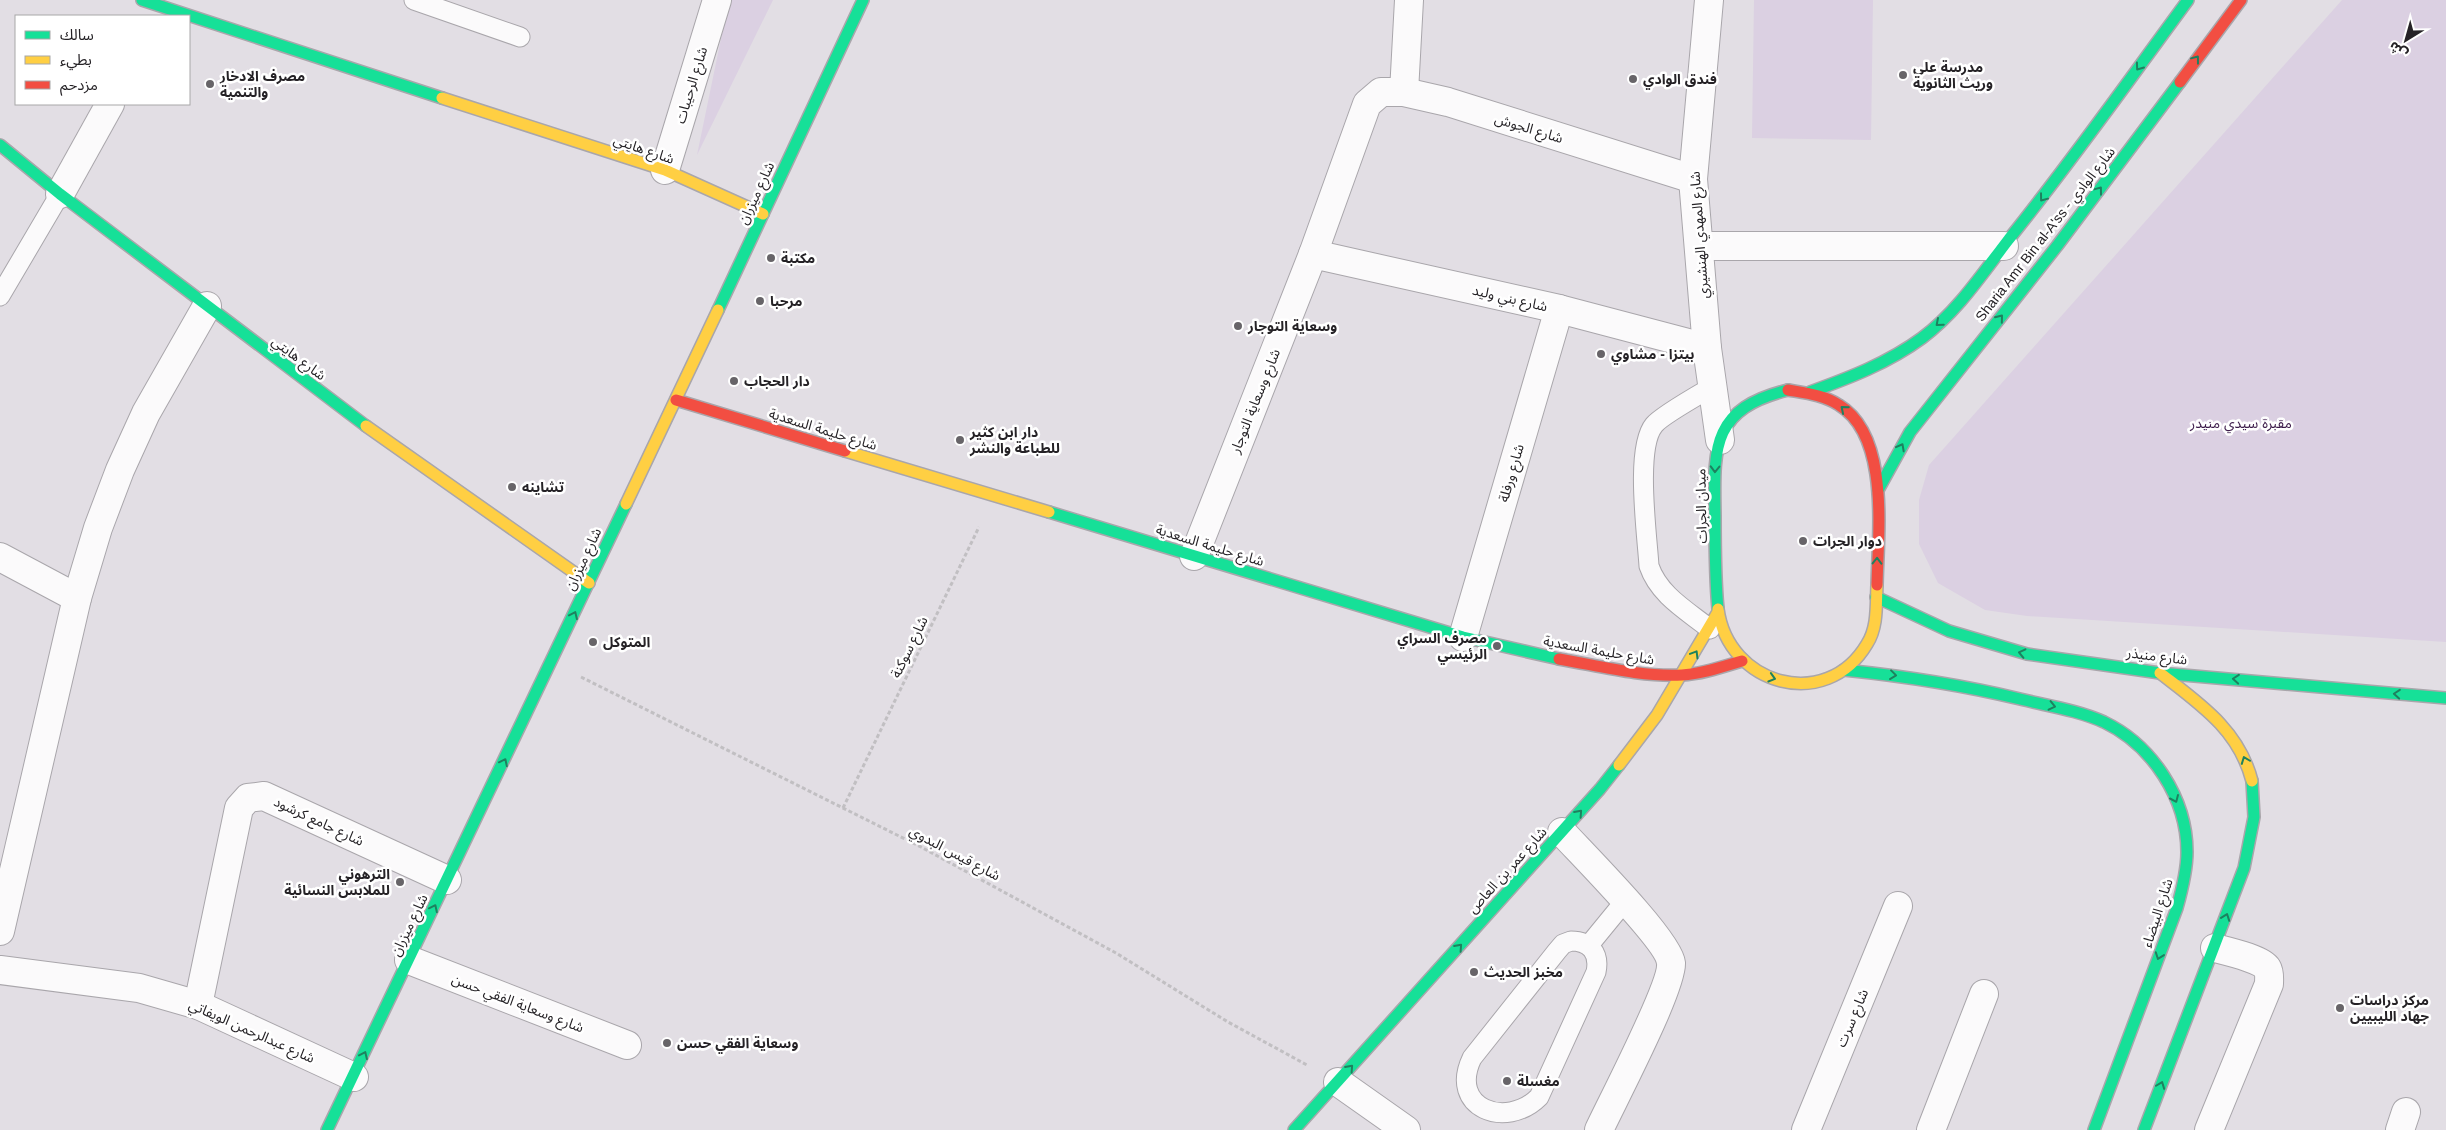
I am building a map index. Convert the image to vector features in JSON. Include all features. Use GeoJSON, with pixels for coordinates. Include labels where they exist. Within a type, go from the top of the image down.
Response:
{"type":"FeatureCollection","features":[{"type":"Feature","properties":{"kind":"street","name":"شارع الرحيبات"},"geometry":{"type":"LineString","coordinates":[[665,170],[717,0]]}},
{"type":"Feature","properties":{"kind":"street","name":"شارع ميزران"},"geometry":{"type":"LineString","coordinates":[[327,1130],[552,662],[863,0]]}},
{"type":"Feature","properties":{"kind":"street"},"geometry":{"type":"LineString","coordinates":[[1404,92],[1409,0]]}},
{"type":"Feature","properties":{"kind":"street","name":"شارع المهدي الهنشيري"},"geometry":{"type":"LineString","coordinates":[[1709,0],[1693,179],[1707,348],[1720,440]]}},
{"type":"Feature","properties":{"kind":"street","name":"Sharia Amr Bin al-A'ss - شارع الوادي"},"geometry":{"type":"LineString","coordinates":[[1810,392],[1846,379],[1888,359],[1922,338],[1944,320],[2047,192],[2188,0]]}},
{"type":"Feature","properties":{"kind":"street","name":"Sharia Amr Bin al-A'ss - شارع الوادي"},"geometry":{"type":"LineString","coordinates":[[1878,490],[1910,432],[2057,246],[2241,0]]}},
{"type":"Feature","properties":{"kind":"street","name":"شارع هايتي"},"geometry":{"type":"LineString","coordinates":[[157,6],[185,15]]}},
{"type":"Feature","properties":{"kind":"street","name":"شارع هايتي"},"geometry":{"type":"LineString","coordinates":[[190,17],[665,170],[763,214]]}},
{"type":"Feature","properties":{"kind":"street","name":"شارع الجوش"},"geometry":{"type":"LineString","coordinates":[[1367,104],[1382,92],[1404,92],[1448,102],[1693,179]]}},
{"type":"Feature","properties":{"kind":"street","name":"شارع وسعاية التوجار"},"geometry":{"type":"LineString","coordinates":[[1194,556],[1313,254],[1367,104]]}},
{"type":"Feature","properties":{"kind":"street"},"geometry":{"type":"LineString","coordinates":[[60,194],[109,105]]}},
{"type":"Feature","properties":{"kind":"street","name":"شارع هايتي"},"geometry":{"type":"LineString","coordinates":[[0,145],[60,194],[395,448],[589,583]]}},
{"type":"Feature","properties":{"kind":"street"},"geometry":{"type":"LineString","coordinates":[[1699,246],[2004,246]]}},
{"type":"Feature","properties":{"kind":"street","name":"شارع بني وليد"},"geometry":{"type":"LineString","coordinates":[[1313,254],[1559,309],[1707,348]]}},
{"type":"Feature","properties":{"kind":"street"},"geometry":{"type":"LineString","coordinates":[[0,931],[77,598],[98,528],[120,470],[146,414],[207,306]]}},
{"type":"Feature","properties":{"kind":"street","name":"شارع ورفلة"},"geometry":{"type":"LineString","coordinates":[[1463,637],[1559,309]]}},
{"type":"Feature","properties":{"kind":"street","name":"ميدان الجرات"},"geometry":{"type":"LineString","coordinates":[[1788,390],[1810,392],[1835,402],[1856,419],[1867,435],[1873,452],[1878,490],[1874,627],[1864,651],[1844,670],[1819,682],[1792,684],[1765,677],[1742,660],[1714,620],[1714,464],[1720,440],[1731,421],[1747,405],[1766,395],[1788,390]]}},
{"type":"Feature","properties":{"kind":"street","name":"شارع حليمة السعدية"},"geometry":{"type":"LineString","coordinates":[[676,400],[1463,637],[1606,669],[1644,675],[1682,675],[1712,670],[1742,660]]}},
{"type":"Feature","properties":{"kind":"street"},"geometry":{"type":"LineString","coordinates":[[0,557],[77,598]]}},
{"type":"Feature","properties":{"kind":"street","name":"شارع منيذر"},"geometry":{"type":"LineString","coordinates":[[1876,597],[1950,631],[2027,654],[2160,673],[2446,698]]}},
{"type":"Feature","properties":{"kind":"street","name":"شارع عمر بن العاص"},"geometry":{"type":"LineString","coordinates":[[1294,1130],[1562,832],[1630,753],[1682,675],[1714,620]]}},
{"type":"Feature","properties":{"kind":"street","name":"شارع البيضاء"},"geometry":{"type":"LineString","coordinates":[[1844,670],[1949,684],[2078,712],[2106,723],[2128,737],[2149,753],[2163,773],[2178,805],[2186,839],[2186,874],[2177,908],[2094,1130]]}},
{"type":"Feature","properties":{"kind":"street"},"geometry":{"type":"LineString","coordinates":[[2144,1130],[2215,948],[2251,846],[2255,822],[2255,799],[2243,755],[2232,735],[2203,707],[2160,673]]}},
{"type":"Feature","properties":{"kind":"street","name":"شارع جامع كرشود"},"geometry":{"type":"LineString","coordinates":[[198,1005],[239,808],[248,798],[264,796],[447,880]]}},
{"type":"Feature","properties":{"kind":"street"},"geometry":{"type":"LineString","coordinates":[[1562,832],[1653,931],[1666,950],[1671,963],[1665,990],[1599,1130]]}},
{"type":"Feature","properties":{"kind":"street","name":"شارع سرت"},"geometry":{"type":"LineString","coordinates":[[1806,1130],[1898,906]]}},
{"type":"Feature","properties":{"kind":"street"},"geometry":{"type":"LineString","coordinates":[[2209,1130],[2269,984],[2270,977],[2268,969],[2262,963],[2215,948]]}},
{"type":"Feature","properties":{"kind":"street","name":"شارع وسعاية الفقي حسن"},"geometry":{"type":"LineString","coordinates":[[409,960],[627,1045]]}},
{"type":"Feature","properties":{"kind":"street","name":"شارع عبدالرحمن الويفاتي"},"geometry":{"type":"LineString","coordinates":[[0,970],[140,988],[198,1005],[354,1077]]}},
{"type":"Feature","properties":{"kind":"street"},"geometry":{"type":"LineString","coordinates":[[1931,1130],[1984,994]]}},
{"type":"Feature","properties":{"kind":"street"},"geometry":{"type":"LineString","coordinates":[[1338,1082],[1406,1130]]}},
{"type":"Feature","properties":{"kind":"lane"},"geometry":{"type":"LineString","coordinates":[[414,0],[520,37]]}},
{"type":"Feature","properties":{"kind":"lane"},"geometry":{"type":"LineString","coordinates":[[0,296],[60,194]]}},
{"type":"Feature","properties":{"kind":"lane"},"geometry":{"type":"LineString","coordinates":[[1712,387],[1654,424],[1646,439],[1644,460],[1649,566],[1653,578],[1664,594],[1714,620]]}},
{"type":"Feature","properties":{"kind":"lane"},"geometry":{"type":"LineString","coordinates":[[1589,945],[1625,901]]}},
{"type":"Feature","properties":{"kind":"lane"},"geometry":{"type":"LineString","coordinates":[[1571,941],[1581,941],[1589,945],[1596,952],[1598,962],[1596,972],[1539,1097],[1530,1108],[1518,1116],[1503,1119],[1488,1116],[1476,1107],[1468,1096],[1465,1083],[1466,1070],[1472,1058],[1563,944],[1571,941]]}},
{"type":"Feature","properties":{"kind":"path","name":"شارع سوكنة"},"geometry":{"type":"LineString","coordinates":[[843,808],[994,496]]}},
{"type":"Feature","properties":{"kind":"path","name":"شارع قيس البدوي"},"geometry":{"type":"LineString","coordinates":[[552,662],[921,847],[1116,953],[1228,1022],[1338,1082]]}},
{"type":"Feature","properties":{"kind":"green space"},"geometry":{"type":"Polygon","coordinates":[[[729,0],[773,0],[697,155],[729,0]]]}},
{"type":"Feature","properties":{"kind":"green space"},"geometry":{"type":"Polygon","coordinates":[[[1754,0],[1873,0],[1871,140],[1752,138],[1754,0]]]}},
{"type":"Feature","properties":{"kind":"green space","name":"مقبرة سيدي منيدر"},"geometry":{"type":"Polygon","coordinates":[[[2342,0],[2446,0],[2446,642],[2027,616],[1985,610],[1938,583],[1919,544],[1919,500],[1929,465],[2342,0]]]}},
{"type":"Feature","properties":{"kind":"traffic: fast"},"geometry":{"type":"LineString","coordinates":[[142,0],[188,15]]}},
{"type":"Feature","properties":{"kind":"traffic: fast"},"geometry":{"type":"LineString","coordinates":[[718,310],[863,0]]}},
{"type":"Feature","properties":{"kind":"traffic: fast"},"geometry":{"type":"LineString","coordinates":[[1810,392],[1854,375],[1896,355],[1922,338],[1947,316],[1968,292],[2055,180],[2188,0]]}},
{"type":"Feature","properties":{"kind":"traffic: fast"},"geometry":{"type":"LineString","coordinates":[[190,16],[442,98]]}},
{"type":"Feature","properties":{"kind":"traffic: fast"},"geometry":{"type":"LineString","coordinates":[[1878,490],[1910,432],[2057,246],[2180,82]]}},
{"type":"Feature","properties":{"kind":"traffic: fast"},"geometry":{"type":"LineString","coordinates":[[0,145],[60,194],[366,426]]}},
{"type":"Feature","properties":{"kind":"traffic: fast"},"geometry":{"type":"LineString","coordinates":[[1718,609],[1715,562],[1715,471],[1717,452],[1722,435],[1730,421],[1744,408],[1762,398],[1788,390]]}},
{"type":"Feature","properties":{"kind":"traffic: fast"},"geometry":{"type":"LineString","coordinates":[[327,1130],[626,504]]}},
{"type":"Feature","properties":{"kind":"traffic: fast"},"geometry":{"type":"LineString","coordinates":[[1049,512],[1463,637],[1559,659]]}},
{"type":"Feature","properties":{"kind":"traffic: fast"},"geometry":{"type":"LineString","coordinates":[[1876,597],[1949,631],[2027,654],[2160,673],[2446,698]]}},
{"type":"Feature","properties":{"kind":"traffic: fast"},"geometry":{"type":"LineString","coordinates":[[1844,670],[1976,689],[2083,714],[2104,722],[2137,744],[2164,775],[2181,812],[2187,852],[2185,873],[2177,908],[2094,1130]]}},
{"type":"Feature","properties":{"kind":"traffic: fast"},"geometry":{"type":"LineString","coordinates":[[1294,1130],[1600,789],[1619,765]]}},
{"type":"Feature","properties":{"kind":"traffic: fast"},"geometry":{"type":"LineString","coordinates":[[2144,1130],[2244,868],[2254,817],[2252,781]]}},
{"type":"Feature","properties":{"kind":"traffic: slow"},"geometry":{"type":"LineString","coordinates":[[442,98],[665,170],[763,214]]}},
{"type":"Feature","properties":{"kind":"traffic: slow"},"geometry":{"type":"LineString","coordinates":[[626,504],[718,310]]}},
{"type":"Feature","properties":{"kind":"traffic: slow"},"geometry":{"type":"LineString","coordinates":[[366,426],[589,583]]}},
{"type":"Feature","properties":{"kind":"traffic: slow"},"geometry":{"type":"LineString","coordinates":[[845,451],[1049,512]]}},
{"type":"Feature","properties":{"kind":"traffic: slow"},"geometry":{"type":"LineString","coordinates":[[1718,609],[1726,635],[1740,656],[1759,672],[1781,681],[1804,683],[1828,678],[1849,665],[1867,644],[1875,623],[1877,585]]}},
{"type":"Feature","properties":{"kind":"traffic: slow"},"geometry":{"type":"LineString","coordinates":[[1619,765],[1657,715],[1718,612]]}},
{"type":"Feature","properties":{"kind":"traffic: slow"},"geometry":{"type":"LineString","coordinates":[[2160,673],[2203,707],[2228,733],[2238,747],[2252,781]]}},
{"type":"Feature","properties":{"kind":"traffic: jam"},"geometry":{"type":"LineString","coordinates":[[2180,82],[2241,0]]}},
{"type":"Feature","properties":{"kind":"traffic: jam"},"geometry":{"type":"LineString","coordinates":[[1788,390],[1808,393],[1839,405],[1855,420],[1867,439],[1874,462],[1878,487],[1879,539],[1877,585]]}},
{"type":"Feature","properties":{"kind":"traffic: jam"},"geometry":{"type":"LineString","coordinates":[[676,400],[845,451]]}},
{"type":"Feature","properties":{"kind":"traffic: jam"},"geometry":{"type":"LineString","coordinates":[[1559,659],[1620,670],[1666,675],[1697,673],[1742,661]]}},
{"type":"Feature","properties":{"kind":"place","name":"مدرسة علي وريث الثانوية"},"geometry":{"type":"Point","coordinates":[1903,75]}},
{"type":"Feature","properties":{"kind":"place","name":"فندق الوادي"},"geometry":{"type":"Point","coordinates":[1633,79]}},
{"type":"Feature","properties":{"kind":"place","name":"مصرف الادخار والتنمية"},"geometry":{"type":"Point","coordinates":[210,84]}},
{"type":"Feature","properties":{"kind":"place","name":"مكتبة"},"geometry":{"type":"Point","coordinates":[771,258]}},
{"type":"Feature","properties":{"kind":"place","name":"مرحبا"},"geometry":{"type":"Point","coordinates":[760,301]}},
{"type":"Feature","properties":{"kind":"place","name":"وسعاية التوجار"},"geometry":{"type":"Point","coordinates":[1238,326]}},
{"type":"Feature","properties":{"kind":"place","name":"بيتزا - مشاوي"},"geometry":{"type":"Point","coordinates":[1601,354]}},
{"type":"Feature","properties":{"kind":"place","name":"دار الحجاب"},"geometry":{"type":"Point","coordinates":[734,381]}},
{"type":"Feature","properties":{"kind":"place","name":"دار ابن كثير للطباعة والنشر"},"geometry":{"type":"Point","coordinates":[960,440]}},
{"type":"Feature","properties":{"kind":"place","name":"تشاينه"},"geometry":{"type":"Point","coordinates":[512,487]}},
{"type":"Feature","properties":{"kind":"place","name":"دوار الجرات"},"geometry":{"type":"Point","coordinates":[1803,541]}},
{"type":"Feature","properties":{"kind":"place","name":"المتوكل"},"geometry":{"type":"Point","coordinates":[593,642]}},
{"type":"Feature","properties":{"kind":"place","name":"مصرف السراي الرئيسي"},"geometry":{"type":"Point","coordinates":[1497,646]}},
{"type":"Feature","properties":{"kind":"place","name":"الترهوني للملابس النسائية"},"geometry":{"type":"Point","coordinates":[400,882]}},
{"type":"Feature","properties":{"kind":"place","name":"مخبز الحديث"},"geometry":{"type":"Point","coordinates":[1474,972]}},
{"type":"Feature","properties":{"kind":"place","name":"مركز دراسات جهاد الليبيين"},"geometry":{"type":"Point","coordinates":[2340,1008]}},
{"type":"Feature","properties":{"kind":"place","name":"وسعاية الفقي حسن"},"geometry":{"type":"Point","coordinates":[667,1043]}},
{"type":"Feature","properties":{"kind":"place","name":"مغسلة"},"geometry":{"type":"Point","coordinates":[1507,1081]}}]}
